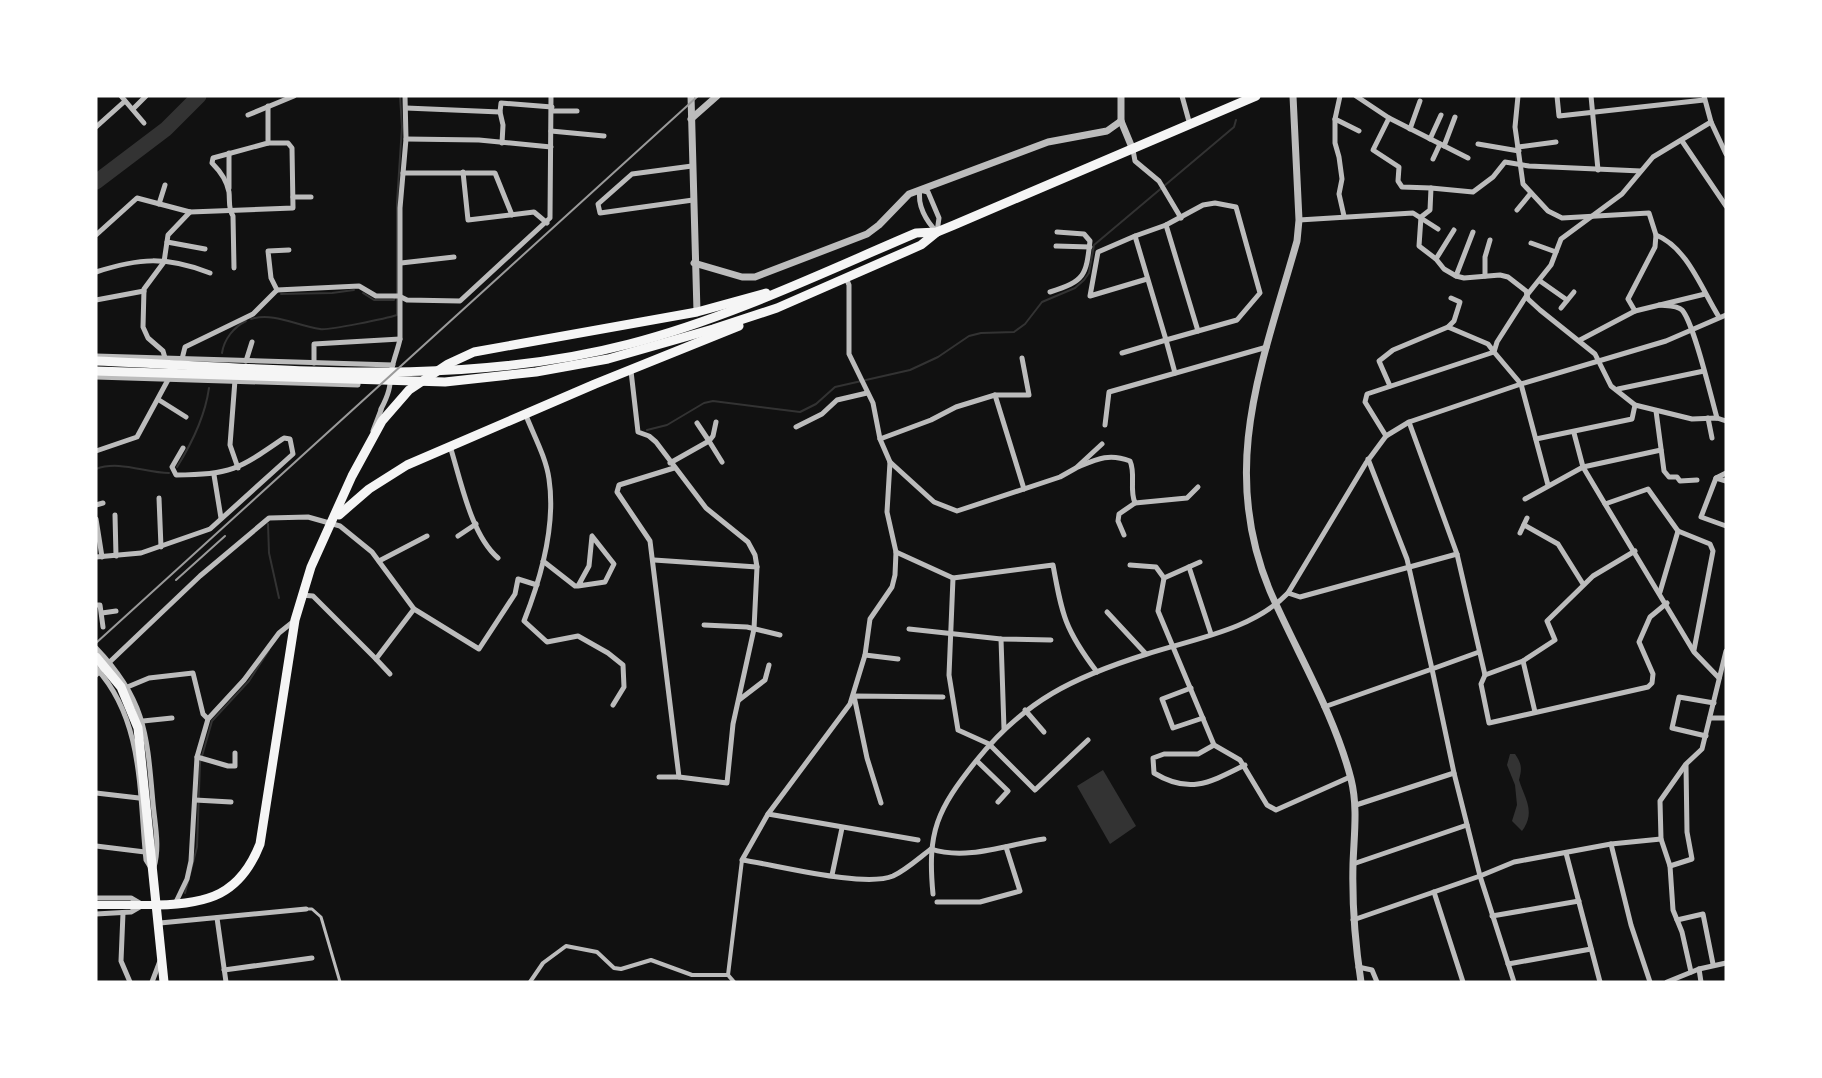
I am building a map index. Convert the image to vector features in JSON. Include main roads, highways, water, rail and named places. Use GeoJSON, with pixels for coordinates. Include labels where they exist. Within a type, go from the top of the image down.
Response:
{"type":"FeatureCollection","features":[{"type":"Feature","properties":{"kind":"highway"},"geometry":{"type":"LineString","coordinates":[[96,361],[377,372],[491,372],[608,359],[665,345],[767,311],[921,245],[937,232],[1256,96]]}},
{"type":"Feature","properties":{"kind":"highway"},"geometry":{"type":"LineString","coordinates":[[96,371],[445,382],[627,344],[747,306],[916,233],[937,232]]}},
{"type":"Feature","properties":{"kind":"highway"},"geometry":{"type":"LineString","coordinates":[[157,905],[199,902],[219,895],[240,878],[254,858],[260,844],[295,620],[301,595],[372,435],[409,390],[448,364],[474,352],[697,312],[785,288]]}},
{"type":"Feature","properties":{"kind":"highway"},"geometry":{"type":"LineString","coordinates":[[332,524],[346,508],[369,489],[407,465],[525,413],[720,336],[767,311]]}},
{"type":"Feature","properties":{"kind":"highway"},"geometry":{"type":"LineString","coordinates":[[352,476],[354,483],[361,489],[369,489]]}},
{"type":"Feature","properties":{"kind":"highway"},"geometry":{"type":"LineString","coordinates":[[96,657],[115,678],[128,698],[141,744],[164,982]]}},
{"type":"Feature","properties":{"kind":"main road"},"geometry":{"type":"LineString","coordinates":[[96,905],[157,905]]}},
{"type":"Feature","properties":{"kind":"waterway"},"geometry":{"type":"LineString","coordinates":[[96,182],[166,129],[199,96]]}},
{"type":"Feature","properties":{"kind":"waterway"},"geometry":{"type":"LineString","coordinates":[[251,319],[277,318],[325,329],[397,315],[397,202],[402,127],[400,96]]}},
{"type":"Feature","properties":{"kind":"waterway"},"geometry":{"type":"LineString","coordinates":[[647,430],[667,425],[704,403],[713,401],[800,412],[816,404],[835,387],[910,370],[938,357],[969,336],[981,333],[1014,332],[1025,324],[1042,302],[1075,288],[1084,280],[1089,273],[1094,245],[1234,127],[1236,120]]}},
{"type":"Feature","properties":{"kind":"waterway"},"geometry":{"type":"LineString","coordinates":[[281,294],[354,290]]}},
{"type":"Feature","properties":{"kind":"waterway"},"geometry":{"type":"LineString","coordinates":[[363,293],[374,300],[394,300],[395,297]]}},
{"type":"Feature","properties":{"kind":"waterway"},"geometry":{"type":"LineString","coordinates":[[222,353],[230,334],[246,321]]}},
{"type":"Feature","properties":{"kind":"waterway"},"geometry":{"type":"LineString","coordinates":[[177,467],[197,429],[209,388]]}},
{"type":"Feature","properties":{"kind":"waterway"},"geometry":{"type":"LineString","coordinates":[[96,469],[123,466],[169,473]]}},
{"type":"Feature","properties":{"kind":"waterway"},"geometry":{"type":"LineString","coordinates":[[268,524],[269,553],[279,598]]}},
{"type":"Feature","properties":{"kind":"waterway"},"geometry":{"type":"LineString","coordinates":[[185,893],[197,847],[200,763],[212,721],[249,681],[269,650]]}},
{"type":"Feature","properties":{"kind":"railway"},"geometry":{"type":"LineString","coordinates":[[96,643],[698,96]]}},
{"type":"Feature","properties":{"kind":"railway"},"geometry":{"type":"LineString","coordinates":[[176,580],[225,536]]}}]}
